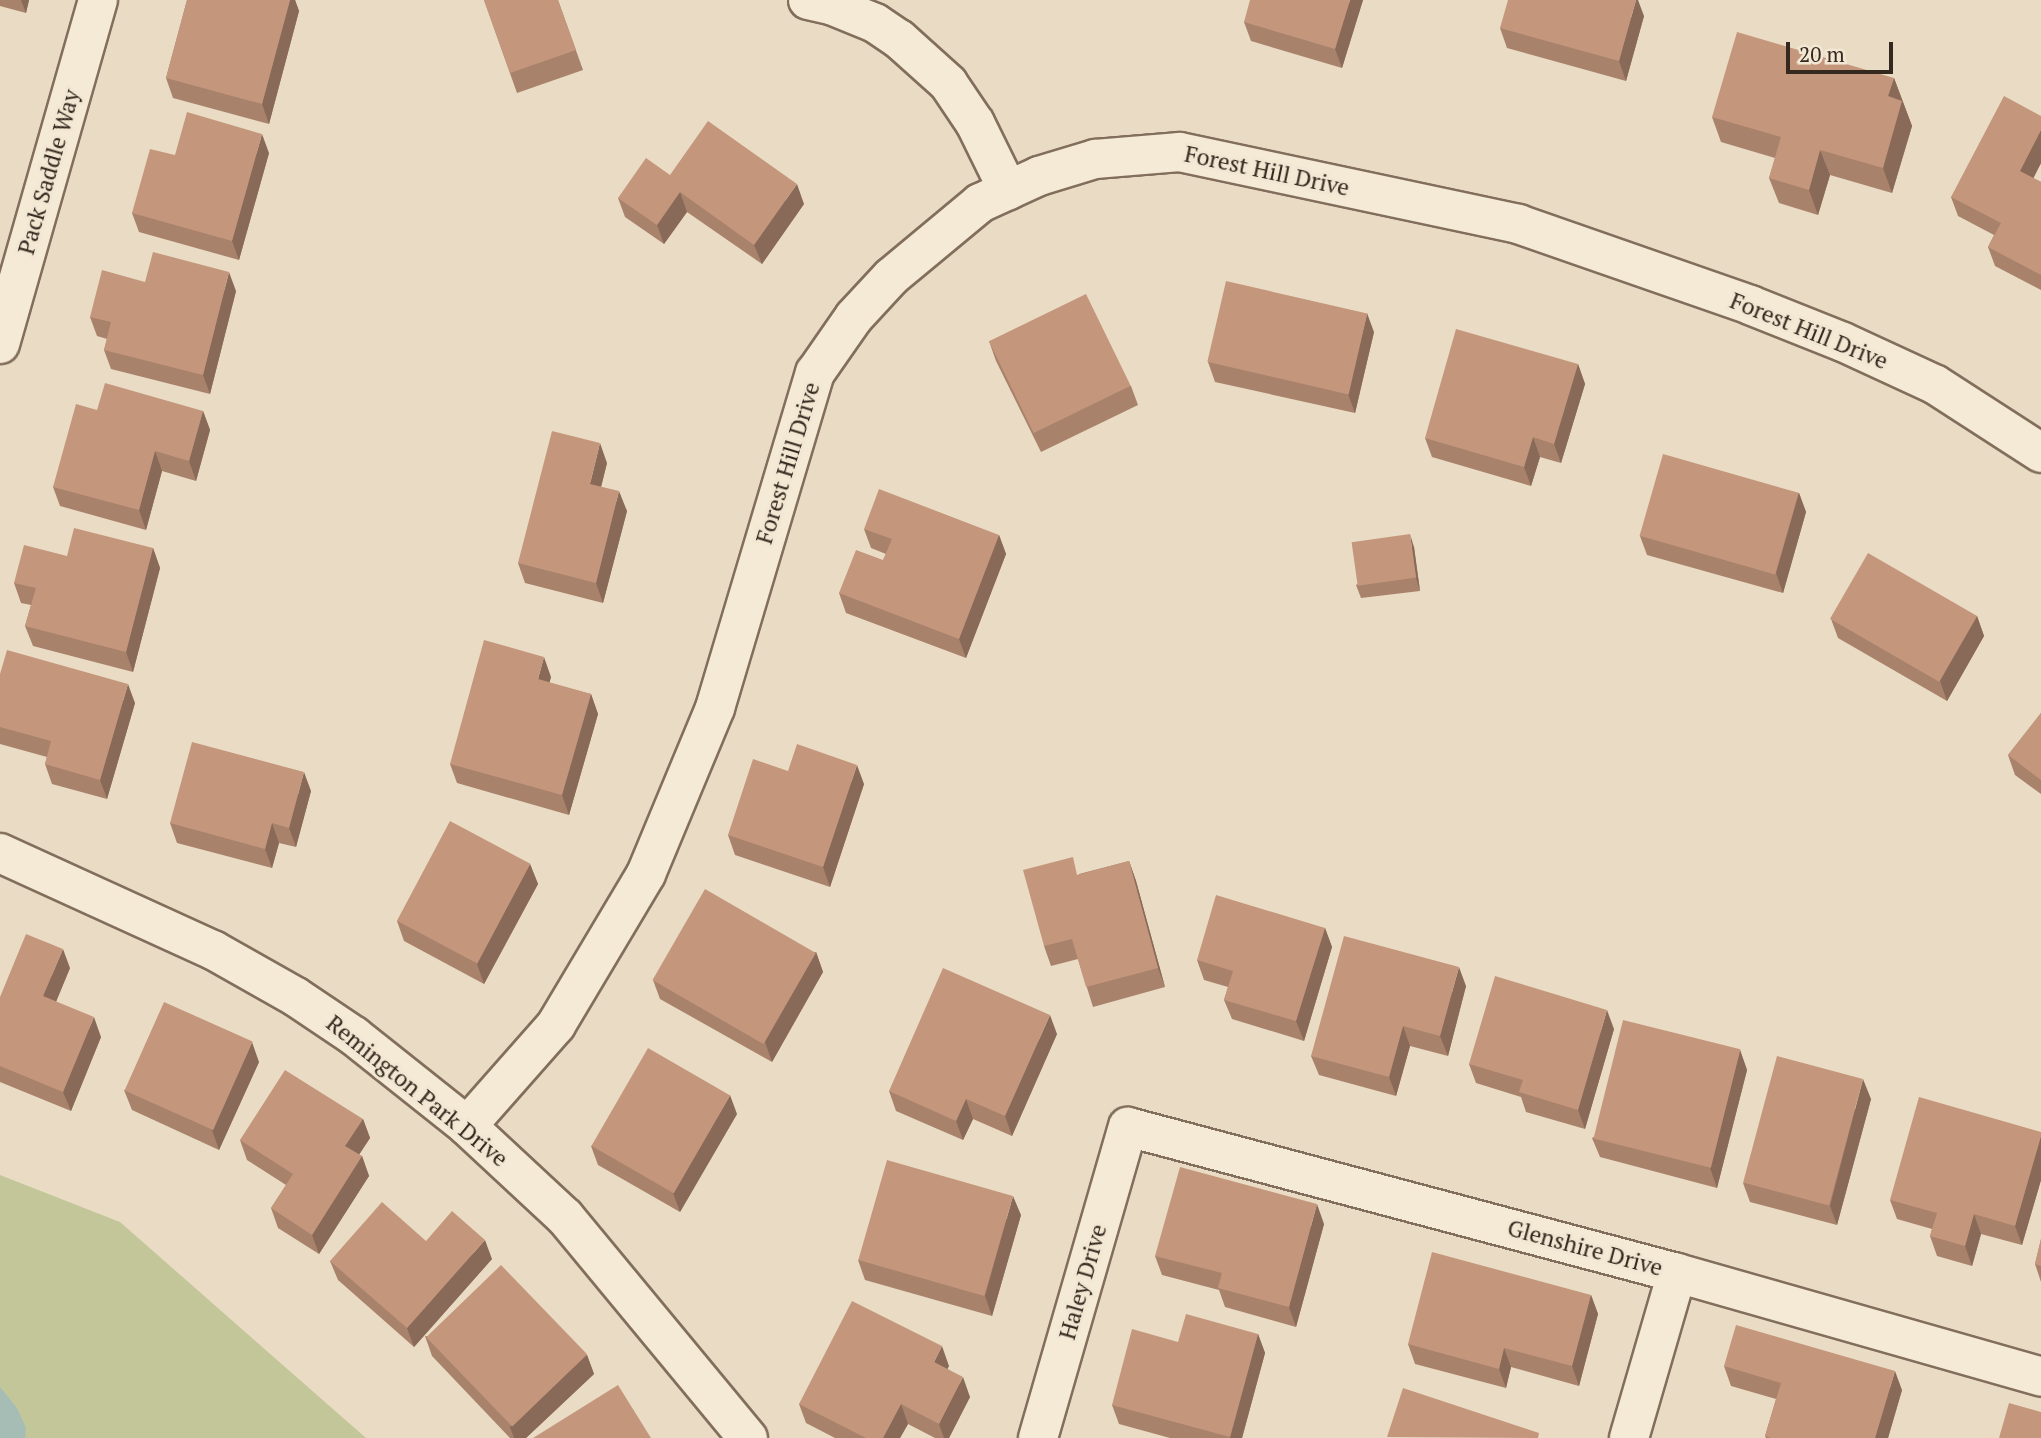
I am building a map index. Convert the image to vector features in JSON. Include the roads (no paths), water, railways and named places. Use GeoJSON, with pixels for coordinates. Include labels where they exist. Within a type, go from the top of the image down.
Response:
{"type":"FeatureCollection","features":[{"type":"Feature","properties":{"kind":"street","name":"Pack Saddle Way"},"geometry":{"type":"LineString","coordinates":[[0,344],[98,0]]}},
{"type":"Feature","properties":{"kind":"street"},"geometry":{"type":"LineString","coordinates":[[808,0],[833,6],[875,23],[899,38],[948,83],[975,123],[1008,190]]}},
{"type":"Feature","properties":{"kind":"street","name":"Forest Hill Drive"},"geometry":{"type":"LineString","coordinates":[[467,1126],[556,1025],[646,874],[715,708],[815,373],[854,317],[891,278],[979,203],[1039,176],[1095,159],[1180,152],[1518,224],[1750,305],[1843,342],[1936,384],[2041,453]]}},
{"type":"Feature","properties":{"kind":"street","name":"Remington Park Drive"},"geometry":{"type":"LineString","coordinates":[[0,853],[213,950],[296,998],[354,1036],[467,1126],[565,1217],[748,1438]]}},
{"type":"Feature","properties":{"kind":"street","name":"Glenshire Drive"},"geometry":{"type":"LineString","coordinates":[[1128,1127],[1677,1273],[2041,1377]]}},
{"type":"Feature","properties":{"kind":"street","name":"Haley Drive"},"geometry":{"type":"LineString","coordinates":[[1038,1438],[1128,1127]]}},
{"type":"Feature","properties":{"kind":"street"},"geometry":{"type":"LineString","coordinates":[[1629,1438],[1677,1273]]}},
{"type":"Feature","properties":{"kind":"water"},"geometry":{"type":"Polygon","coordinates":[[[0,1387],[17,1408],[26,1428],[25,1438],[0,1438],[0,1387]]]}}]}
